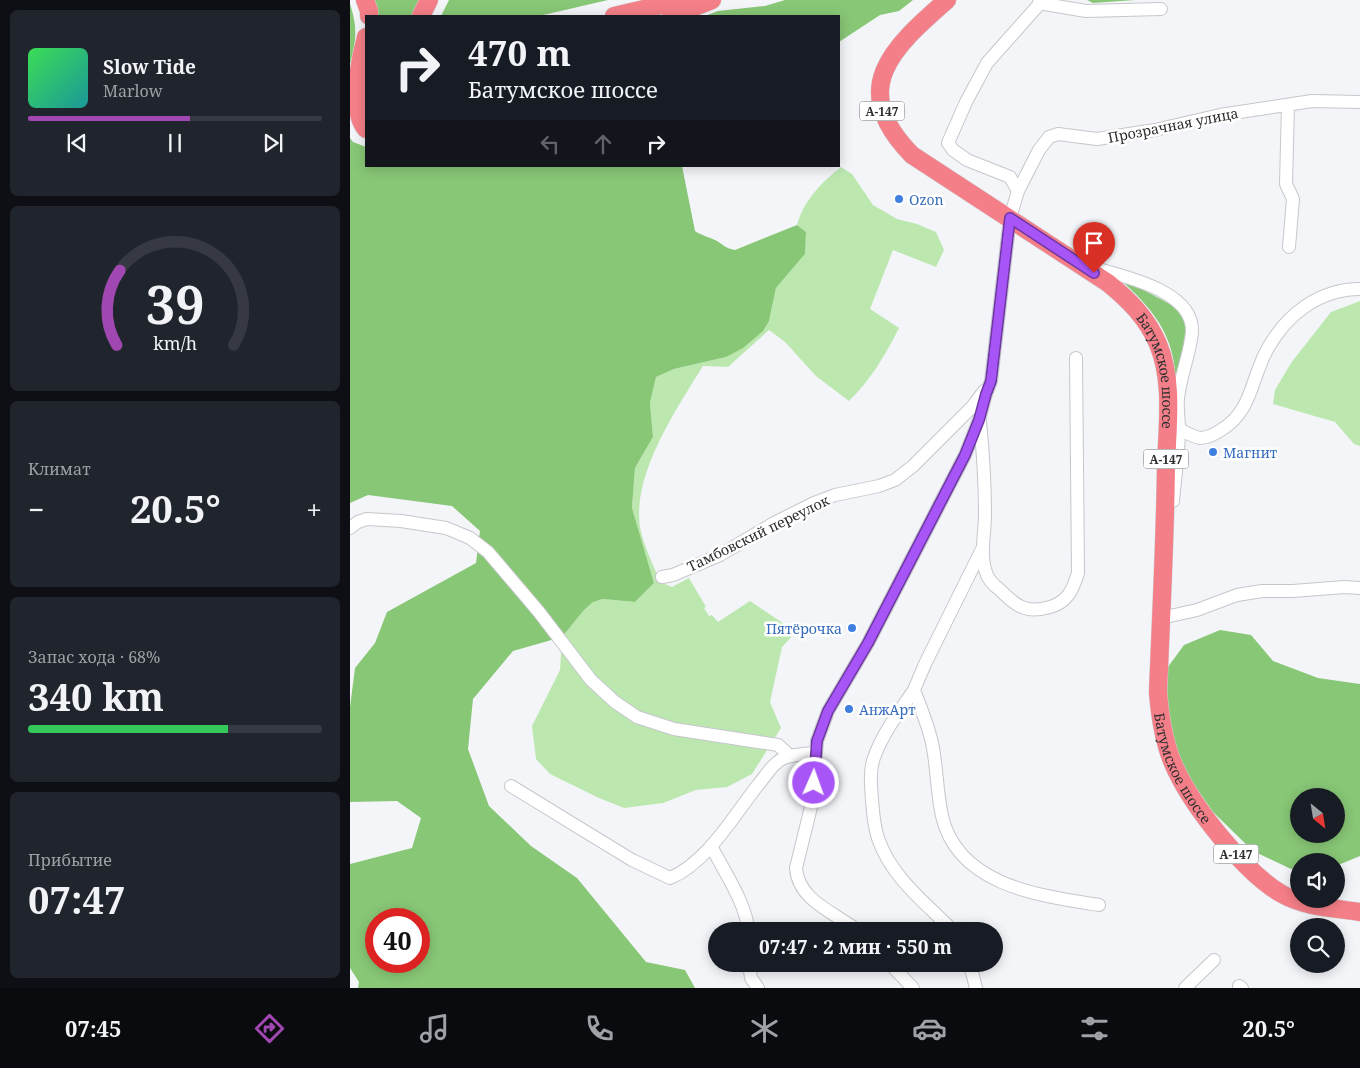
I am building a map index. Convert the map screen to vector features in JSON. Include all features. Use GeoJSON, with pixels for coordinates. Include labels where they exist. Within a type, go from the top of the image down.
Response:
{"type":"FeatureCollection","features":[{"type":"Feature","properties":{"kind":"highway"},"geometry":{"type":"LineString","coordinates":[[365,0],[369,15]]}},
{"type":"Feature","properties":{"kind":"highway"},"geometry":{"type":"LineString","coordinates":[[422,15],[429,0]]}},
{"type":"Feature","properties":{"kind":"highway"},"geometry":{"type":"LineString","coordinates":[[625,15],[683,0]]}},
{"type":"Feature","properties":{"kind":"highway"},"geometry":{"type":"LineString","coordinates":[[674,15],[712,0]]}},
{"type":"Feature","properties":{"kind":"highway","name":"Батумское шоссе"},"geometry":{"type":"LineString","coordinates":[[947,0],[915,28],[889,59],[880,89],[880,101],[887,125],[899,142],[912,155],[1108,283],[1128,300],[1146,320],[1158,345],[1165,368],[1168,393],[1158,692],[1159,715],[1176,770],[1193,800],[1225,843],[1264,882],[1283,895],[1304,902],[1360,912]]}},
{"type":"Feature","properties":{"kind":"highway"},"geometry":{"type":"LineString","coordinates":[[365,41],[357,71],[352,105],[354,117],[365,128]]}},
{"type":"Feature","properties":{"kind":"street"},"geometry":{"type":"LineString","coordinates":[[1018,191],[1010,176],[967,160],[953,150],[948,143],[966,102],[987,64],[1041,2],[1086,11],[1161,9]]}},
{"type":"Feature","properties":{"kind":"street","name":"Прозрачная улица"},"geometry":{"type":"LineString","coordinates":[[845,922],[810,897],[802,887],[796,868],[813,794],[815,753],[820,729],[828,711],[868,643],[923,539],[965,455],[979,420],[991,381],[1010,218],[1018,191],[1039,150],[1049,137],[1058,134],[1097,139],[1155,130],[1220,115],[1312,101],[1360,102]]}},
{"type":"Feature","properties":{"kind":"street"},"geometry":{"type":"LineString","coordinates":[[1288,105],[1286,184],[1293,200],[1289,247]]}},
{"type":"Feature","properties":{"kind":"street"},"geometry":{"type":"LineString","coordinates":[[1079,264],[1138,281],[1161,291],[1180,303],[1186,309],[1192,322],[1192,334],[1178,397],[1179,429],[1172,520],[1170,524],[1165,525]]}},
{"type":"Feature","properties":{"kind":"street"},"geometry":{"type":"LineString","coordinates":[[1179,429],[1199,438],[1212,436],[1230,424],[1235,420],[1248,400],[1267,349],[1285,324],[1300,308],[1324,296],[1346,289],[1360,289]]}},
{"type":"Feature","properties":{"kind":"street"},"geometry":{"type":"LineString","coordinates":[[979,420],[983,448],[985,515],[982,549],[987,576],[1013,603],[1030,610],[1051,607],[1065,600],[1073,588],[1078,573],[1076,358]]}},
{"type":"Feature","properties":{"kind":"street","name":"Тамбовский переулок"},"geometry":{"type":"LineString","coordinates":[[662,577],[673,575],[720,555],[774,523],[835,495],[879,486],[895,480],[912,466],[972,407],[991,381]]}},
{"type":"Feature","properties":{"kind":"street"},"geometry":{"type":"LineString","coordinates":[[350,528],[358,522],[367,519],[401,521],[446,528],[470,538],[488,552],[539,612],[591,680],[615,702],[637,717],[674,729],[778,745],[790,756]]}},
{"type":"Feature","properties":{"kind":"street"},"geometry":{"type":"LineString","coordinates":[[944,922],[903,882],[889,861],[879,841],[874,819],[870,778],[874,756],[886,732],[914,690],[982,549]]}},
{"type":"Feature","properties":{"kind":"street"},"geometry":{"type":"LineString","coordinates":[[1161,618],[1197,610],[1237,595],[1262,591],[1360,588]]}},
{"type":"Feature","properties":{"kind":"street"},"geometry":{"type":"LineString","coordinates":[[914,690],[933,746],[942,816],[949,834],[959,851],[976,868],[1002,883],[1045,896],[1099,905]]}},
{"type":"Feature","properties":{"kind":"street"},"geometry":{"type":"LineString","coordinates":[[511,786],[632,860],[670,878],[688,867],[711,846],[779,760],[790,756],[815,753]]}},
{"type":"Feature","properties":{"kind":"street"},"geometry":{"type":"LineString","coordinates":[[711,846],[745,911],[748,922]]}},
{"type":"Feature","properties":{"kind":"street"},"geometry":{"type":"LineString","coordinates":[[1185,988],[1214,960]]}},
{"type":"Feature","properties":{"kind":"street"},"geometry":{"type":"LineString","coordinates":[[750,972],[751,978],[758,988]]}},
{"type":"Feature","properties":{"kind":"street"},"geometry":{"type":"LineString","coordinates":[[898,972],[913,988]]}},
{"type":"Feature","properties":{"kind":"street"},"geometry":{"type":"LineString","coordinates":[[972,972],[976,988]]}},
{"type":"Feature","properties":{"kind":"green space"},"geometry":{"type":"Polygon","coordinates":[[[372,0],[421,0],[415,15],[373,15],[372,0]]]}},
{"type":"Feature","properties":{"kind":"green space"},"geometry":{"type":"Polygon","coordinates":[[[449,0],[608,0],[543,15],[442,15],[449,0]]]}},
{"type":"Feature","properties":{"kind":"green space"},"geometry":{"type":"Polygon","coordinates":[[[785,0],[913,0],[899,11],[880,15],[840,41],[840,15],[708,15],[718,11],[765,6],[785,0]]]}},
{"type":"Feature","properties":{"kind":"green space"},"geometry":{"type":"Polygon","coordinates":[[[1087,0],[1135,0],[1093,3],[1087,0]]]}},
{"type":"Feature","properties":{"kind":"green space"},"geometry":{"type":"Polygon","coordinates":[[[350,4],[355,34],[350,65],[350,4]]]}},
{"type":"Feature","properties":{"kind":"green space"},"geometry":{"type":"Polygon","coordinates":[[[350,138],[353,142],[365,147],[365,167],[682,167],[695,231],[698,233],[727,248],[735,250],[797,225],[806,232],[805,254],[776,288],[769,321],[763,331],[743,348],[726,357],[674,369],[656,377],[650,403],[653,437],[635,468],[632,508],[654,583],[635,602],[603,599],[593,602],[562,637],[513,651],[473,699],[468,749],[489,806],[531,846],[577,878],[646,962],[685,970],[695,988],[358,988],[359,982],[350,968],[350,864],[412,848],[421,818],[397,801],[350,802],[350,707],[355,668],[375,643],[387,612],[476,563],[480,531],[452,506],[368,495],[350,503],[350,138]]]}},
{"type":"Feature","properties":{"kind":"green space"},"geometry":{"type":"Polygon","coordinates":[[[841,167],[852,174],[873,205],[897,219],[917,224],[936,232],[944,250],[936,267],[893,250],[870,309],[899,328],[877,367],[849,401],[816,376],[785,342],[769,330],[728,367],[703,366],[680,403],[657,445],[648,467],[639,511],[641,532],[660,582],[672,587],[689,578],[706,607],[704,608],[709,616],[712,615],[718,622],[750,601],[796,632],[782,647],[770,702],[781,728],[752,774],[727,787],[696,790],[663,803],[624,808],[550,774],[536,759],[532,726],[560,670],[562,637],[593,602],[603,599],[635,602],[654,583],[632,508],[635,468],[653,437],[650,403],[656,377],[674,369],[726,357],[769,321],[776,288],[805,254],[806,232],[797,225],[800,216],[814,193],[841,167]]]}},
{"type":"Feature","properties":{"kind":"green space"},"geometry":{"type":"Polygon","coordinates":[[[1125,281],[1165,301],[1182,314],[1185,340],[1175,391],[1173,358],[1169,343],[1156,318],[1123,282],[1125,281]]]}},
{"type":"Feature","properties":{"kind":"green space"},"geometry":{"type":"Polygon","coordinates":[[[1360,301],[1360,446],[1354,444],[1335,422],[1273,404],[1275,390],[1291,363],[1331,312],[1360,301]]]}},
{"type":"Feature","properties":{"kind":"green space"},"geometry":{"type":"Polygon","coordinates":[[[1220,630],[1251,635],[1273,661],[1318,678],[1360,684],[1360,856],[1345,862],[1345,853],[1290,853],[1290,869],[1253,851],[1213,812],[1183,769],[1166,722],[1165,671],[1184,645],[1220,630]]]}},
{"type":"Feature","properties":{"kind":"place","name":"Ozon"},"geometry":{"type":"Point","coordinates":[899,199]}},
{"type":"Feature","properties":{"kind":"place","name":"Магнит"},"geometry":{"type":"Point","coordinates":[1213,452]}},
{"type":"Feature","properties":{"kind":"place","name":"Пятёрочка"},"geometry":{"type":"Point","coordinates":[852,628]}},
{"type":"Feature","properties":{"kind":"place","name":"АнжАрт"},"geometry":{"type":"Point","coordinates":[849,709]}},
{"type":"Feature","properties":{"kind":"route"},"geometry":{"type":"LineString","coordinates":[[814,783],[817,741],[828,711],[868,643],[923,539],[965,455],[979,420],[991,381],[1002,304],[1010,218],[1094,273]]}}]}
